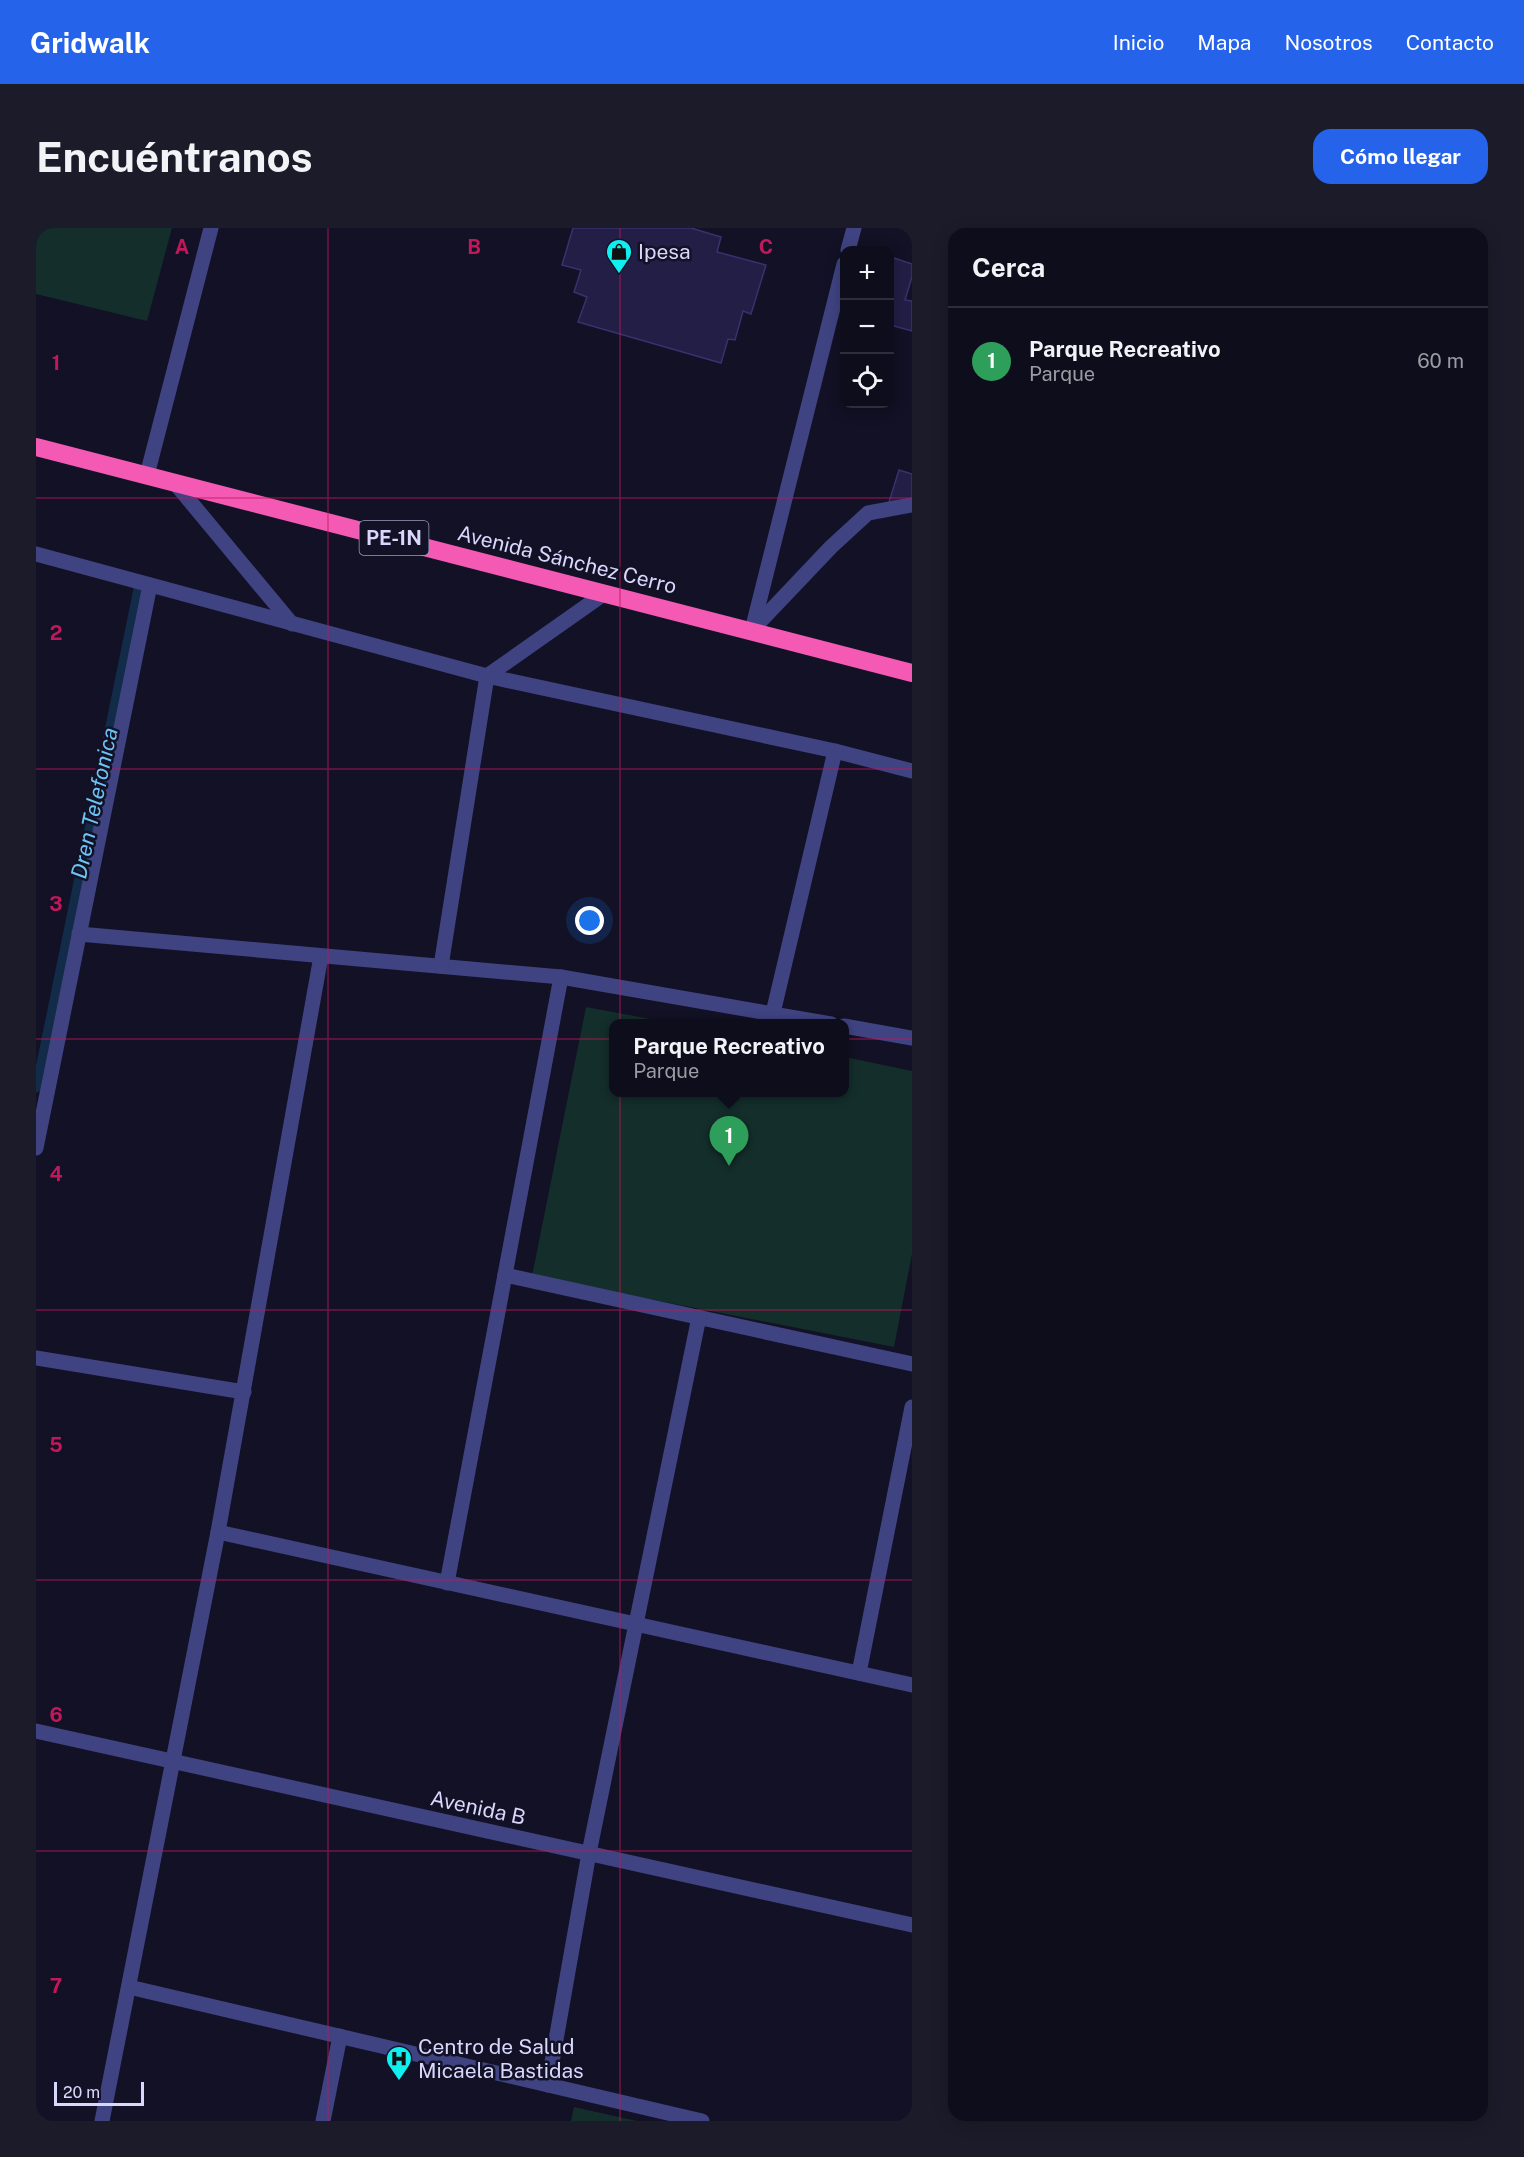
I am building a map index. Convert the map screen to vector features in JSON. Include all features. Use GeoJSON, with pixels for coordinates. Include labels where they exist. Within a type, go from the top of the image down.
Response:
{"type":"FeatureCollection","features":[{"type":"Feature","properties":{"kind":"highway","name":"Avenida Sánchez Cerro"},"geometry":{"type":"LineString","coordinates":[[36,447],[912,673]]}},
{"type":"Feature","properties":{"kind":"street"},"geometry":{"type":"LineString","coordinates":[[147,475],[211,228]]}},
{"type":"Feature","properties":{"kind":"street"},"geometry":{"type":"LineString","coordinates":[[849,246],[854,228]]}},
{"type":"Feature","properties":{"kind":"street"},"geometry":{"type":"LineString","coordinates":[[752,630],[840,280]]}},
{"type":"Feature","properties":{"kind":"street"},"geometry":{"type":"LineString","coordinates":[[174,482],[292,624]]}},
{"type":"Feature","properties":{"kind":"street"},"geometry":{"type":"LineString","coordinates":[[752,630],[831,547],[868,513],[912,505]]}},
{"type":"Feature","properties":{"kind":"street"},"geometry":{"type":"LineString","coordinates":[[36,554],[487,676],[835,751],[912,771]]}},
{"type":"Feature","properties":{"kind":"street"},"geometry":{"type":"LineString","coordinates":[[36,1148],[39,1113],[79,934],[150,585]]}},
{"type":"Feature","properties":{"kind":"street"},"geometry":{"type":"LineString","coordinates":[[441,966],[487,676],[605,593]]}},
{"type":"Feature","properties":{"kind":"street"},"geometry":{"type":"LineString","coordinates":[[773,1013],[835,751]]}},
{"type":"Feature","properties":{"kind":"street"},"geometry":{"type":"LineString","coordinates":[[79,934],[561,977],[808,1019]]}},
{"type":"Feature","properties":{"kind":"street"},"geometry":{"type":"LineString","coordinates":[[102,2121],[218,1532],[321,956]]}},
{"type":"Feature","properties":{"kind":"street"},"geometry":{"type":"LineString","coordinates":[[447,1583],[561,977]]}},
{"type":"Feature","properties":{"kind":"street"},"geometry":{"type":"LineString","coordinates":[[849,1027],[912,1038]]}},
{"type":"Feature","properties":{"kind":"street"},"geometry":{"type":"LineString","coordinates":[[505,1275],[912,1364]]}},
{"type":"Feature","properties":{"kind":"street"},"geometry":{"type":"LineString","coordinates":[[548,2085],[589,1853],[699,1317]]}},
{"type":"Feature","properties":{"kind":"street"},"geometry":{"type":"LineString","coordinates":[[36,1358],[243,1392]]}},
{"type":"Feature","properties":{"kind":"street"},"geometry":{"type":"LineString","coordinates":[[859,1673],[912,1407]]}},
{"type":"Feature","properties":{"kind":"street"},"geometry":{"type":"LineString","coordinates":[[218,1532],[912,1685]]}},
{"type":"Feature","properties":{"kind":"street","name":"Avenida B"},"geometry":{"type":"LineString","coordinates":[[36,1731],[912,1924]]}},
{"type":"Feature","properties":{"kind":"street"},"geometry":{"type":"LineString","coordinates":[[129,1987],[702,2121]]}},
{"type":"Feature","properties":{"kind":"street"},"geometry":{"type":"LineString","coordinates":[[323,2121],[340,2036]]}},
{"type":"Feature","properties":{"kind":"green space"},"geometry":{"type":"Polygon","coordinates":[[[36,228],[172,228],[147,321],[36,294],[36,228]]]}},
{"type":"Feature","properties":{"kind":"green space"},"geometry":{"type":"Polygon","coordinates":[[[586,1007],[650,1019],[609,1019],[609,1097],[849,1097],[849,1058],[912,1071],[912,1254],[894,1347],[532,1276],[586,1007]]]}},
{"type":"Feature","properties":{"kind":"green space"},"geometry":{"type":"Polygon","coordinates":[[[574,2107],[637,2121],[571,2121],[574,2107]]]}},
{"type":"Feature","properties":{"kind":"building"},"geometry":{"type":"Polygon","coordinates":[[[573,228],[691,228],[721,237],[717,252],[766,265],[751,314],[743,311],[735,340],[728,339],[721,363],[578,322],[587,297],[574,292],[581,270],[562,265],[573,228]]]}},
{"type":"Feature","properties":{"kind":"building"},"geometry":{"type":"Polygon","coordinates":[[[894,258],[912,264],[912,277],[905,300],[912,301],[912,331],[894,326],[894,258]]]}},
{"type":"Feature","properties":{"kind":"building"},"geometry":{"type":"Polygon","coordinates":[[[899,470],[912,474],[912,509],[889,502],[899,470]]]}},
{"type":"Feature","properties":{"kind":"waterway","name":"Dren Telefonica"},"geometry":{"type":"LineString","coordinates":[[36,1088],[138,589]]}},
{"type":"Feature","properties":{"kind":"place","name":"Ipesa"},"geometry":{"type":"Point","coordinates":[619,275]}},
{"type":"Feature","properties":{"kind":"place","name":"Parque Recreativo"},"geometry":{"type":"Point","coordinates":[729,1166]}},
{"type":"Feature","properties":{"kind":"place","name":"Centro de Salud Micaela Bastidas"},"geometry":{"type":"Point","coordinates":[399,2082]}}]}
